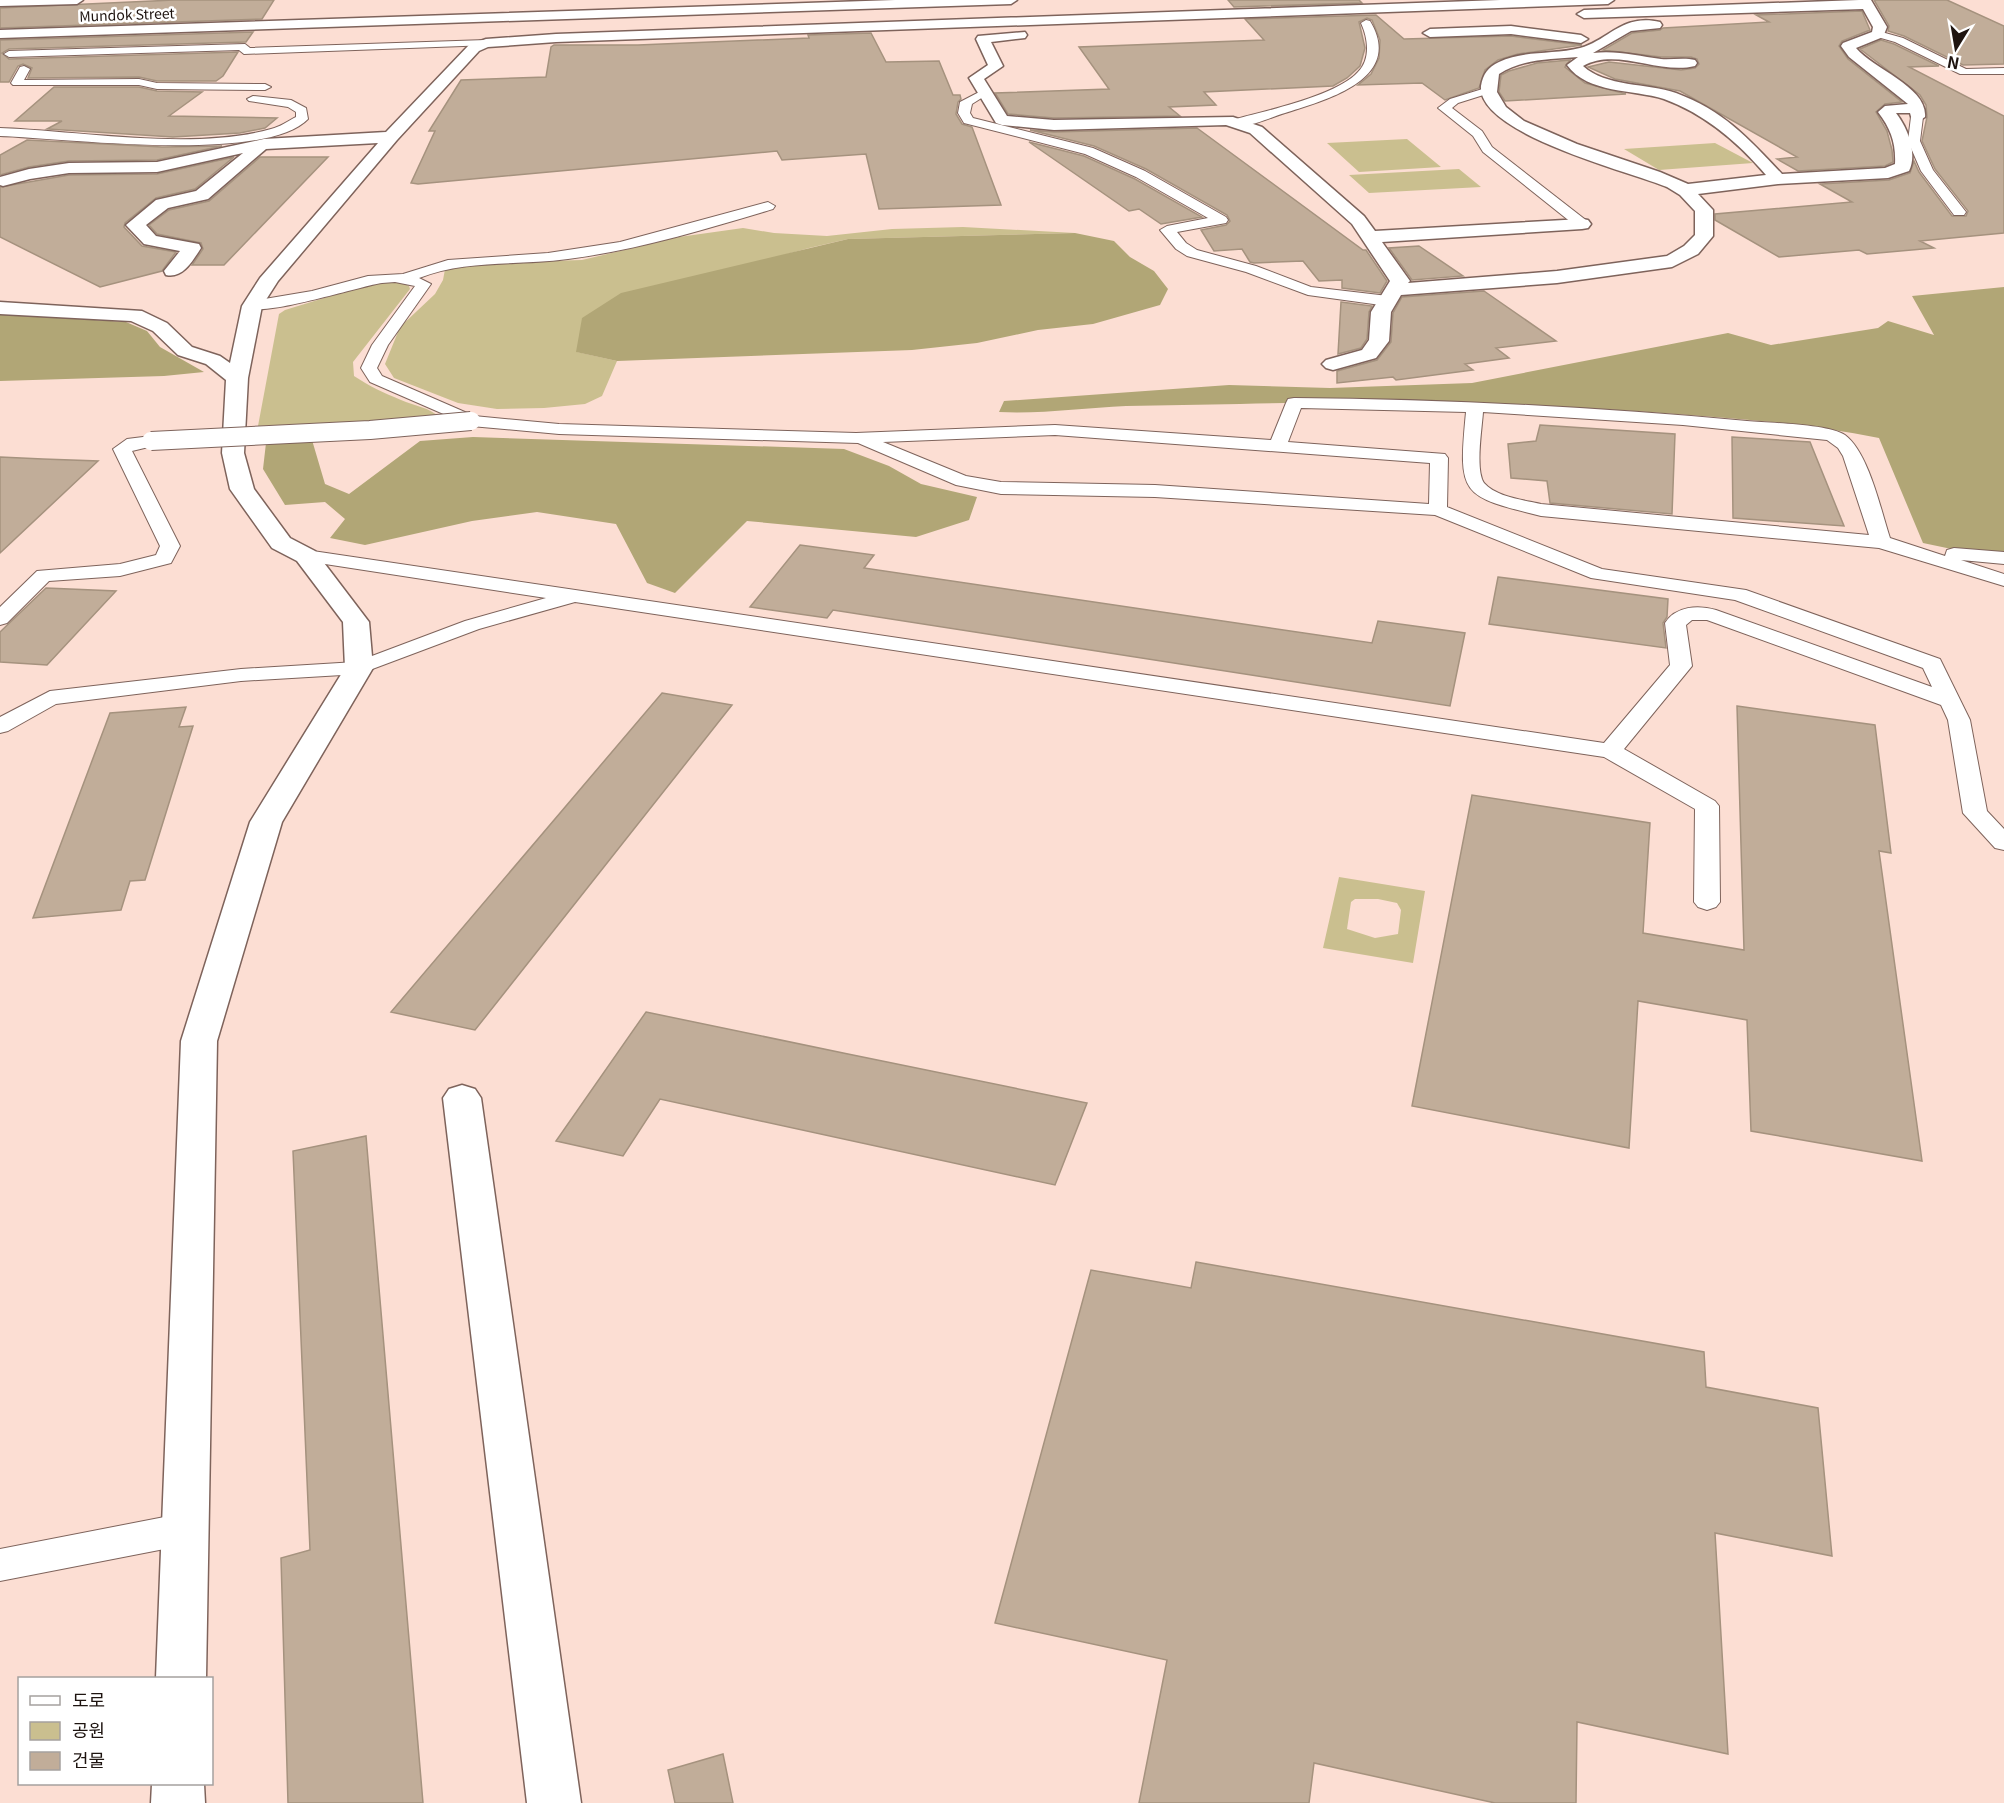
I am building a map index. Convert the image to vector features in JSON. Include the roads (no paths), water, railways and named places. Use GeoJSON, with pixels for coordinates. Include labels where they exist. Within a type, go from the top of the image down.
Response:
{"type":"FeatureCollection","features":[{"type":"Feature","properties":{"kind":"street"},"geometry":{"type":"LineString","coordinates":[[0,2],[77,0]]}},
{"type":"Feature","properties":{"kind":"street","name":"Mundok Street"},"geometry":{"type":"LineString","coordinates":[[0,34],[1011,0]]}},
{"type":"Feature","properties":{"kind":"street"},"geometry":{"type":"LineString","coordinates":[[181,1677],[199,1041],[266,822],[359,668],[356,622],[306,556],[281,543],[242,489],[233,453],[237,378],[252,306],[270,278],[391,137],[474,48],[486,43],[556,38],[1608,0]]}},
{"type":"Feature","properties":{"kind":"street"},"geometry":{"type":"LineString","coordinates":[[1333,364],[1369,354],[1379,341],[1382,312],[1400,281],[1358,220],[1256,130],[1240,122],[1227,120],[1025,124],[1002,120],[976,78],[996,66],[983,39],[987,37],[1866,2],[1880,27],[1878,34],[1848,46],[1854,54],[1912,98],[1918,112],[1890,110],[1886,112],[1896,121],[1904,154],[1903,167],[1888,173],[1778,180],[1684,190]]}},
{"type":"Feature","properties":{"kind":"street"},"geometry":{"type":"LineString","coordinates":[[1392,296],[1672,261],[1691,250],[1704,236],[1704,210],[1684,190],[1627,165],[1538,135],[1510,118],[1494,104],[1489,90],[1492,72],[1505,64],[1538,56],[1584,52],[1634,26],[1734,19],[1735,15],[1729,9]]}},
{"type":"Feature","properties":{"kind":"street"},"geometry":{"type":"LineString","coordinates":[[486,43],[498,18]]}},
{"type":"Feature","properties":{"kind":"street"},"geometry":{"type":"LineString","coordinates":[[1430,33],[1511,30],[1603,42]]}},
{"type":"Feature","properties":{"kind":"street"},"geometry":{"type":"LineString","coordinates":[[1690,63],[1664,64],[1608,57],[1580,60],[1574,65],[1581,73],[1602,81],[1669,96],[1728,127],[1749,146],[1778,180]]}},
{"type":"Feature","properties":{"kind":"street"},"geometry":{"type":"LineString","coordinates":[[3,181],[29,174],[69,168],[157,167],[264,144],[391,137]]}},
{"type":"Feature","properties":{"kind":"street"},"geometry":{"type":"LineString","coordinates":[[173,271],[192,248],[150,240],[135,225],[162,204],[202,195],[264,144]]}},
{"type":"Feature","properties":{"kind":"street"},"geometry":{"type":"LineString","coordinates":[[1539,209],[1562,207]]}},
{"type":"Feature","properties":{"kind":"street"},"geometry":{"type":"LineString","coordinates":[[1358,220],[1381,219]]}},
{"type":"Feature","properties":{"kind":"street"},"geometry":{"type":"LineString","coordinates":[[1369,237],[1582,224]]}},
{"type":"Feature","properties":{"kind":"street"},"geometry":{"type":"LineString","coordinates":[[0,308],[135,315],[160,327],[185,351],[213,360],[237,378]]}},
{"type":"Feature","properties":{"kind":"street"},"geometry":{"type":"LineString","coordinates":[[462,1098],[554,1803]]}},
{"type":"Feature","properties":{"kind":"street"},"geometry":{"type":"LineString","coordinates":[[178,1785],[178,1803]]}},
{"type":"Feature","properties":{"kind":"lane"},"geometry":{"type":"LineString","coordinates":[[1240,122],[1300,104],[1345,85],[1362,75],[1373,53],[1371,32],[1366,22]]}},
{"type":"Feature","properties":{"kind":"lane"},"geometry":{"type":"LineString","coordinates":[[1878,34],[1899,40],[1965,72],[2004,71]]}},
{"type":"Feature","properties":{"kind":"lane"},"geometry":{"type":"LineString","coordinates":[[9,54],[245,47],[244,51],[283,55],[486,43]]}},
{"type":"Feature","properties":{"kind":"lane"},"geometry":{"type":"LineString","coordinates":[[24,69],[17,83],[140,82],[157,86],[268,82],[242,111]]}},
{"type":"Feature","properties":{"kind":"lane"},"geometry":{"type":"LineString","coordinates":[[1489,90],[1454,101],[1444,108],[1478,134],[1487,149],[1582,224]]}},
{"type":"Feature","properties":{"kind":"lane"},"geometry":{"type":"LineString","coordinates":[[985,92],[966,102],[964,113],[968,120],[1031,134],[1090,151],[1150,179],[1221,220],[1167,230],[1181,246],[1192,254],[1251,269],[1308,291],[1392,296]]}},
{"type":"Feature","properties":{"kind":"lane"},"geometry":{"type":"LineString","coordinates":[[0,132],[143,140],[215,141],[272,134],[292,127],[302,119],[302,111],[291,104],[253,99]]}},
{"type":"Feature","properties":{"kind":"lane"},"geometry":{"type":"LineString","coordinates":[[1918,112],[1914,141],[1927,171],[1959,212]]}},
{"type":"Feature","properties":{"kind":"lane"},"geometry":{"type":"LineString","coordinates":[[408,277],[430,267],[452,262],[565,256],[622,247],[673,235],[768,206]]}},
{"type":"Feature","properties":{"kind":"lane"},"geometry":{"type":"LineString","coordinates":[[252,306],[313,296],[381,277],[408,277],[424,284],[418,296],[375,350],[369,368],[376,379],[471,421]]}},
{"type":"Feature","properties":{"kind":"lane"},"geometry":{"type":"LineString","coordinates":[[1278,446],[1294,403],[1409,403],[1475,406],[1639,416],[1785,429],[1837,438],[1852,454],[1881,542]]}},
{"type":"Feature","properties":{"kind":"lane"},"geometry":{"type":"LineString","coordinates":[[1475,406],[1471,474],[1476,485],[1503,501],[1541,510],[1881,542],[2004,580]]}},
{"type":"Feature","properties":{"kind":"lane"},"geometry":{"type":"LineString","coordinates":[[0,619],[44,575],[91,574],[146,566],[164,559],[170,546],[122,449],[133,443],[151,441],[370,430],[471,421],[559,429],[856,438],[1055,430],[1439,458],[1438,510]]}},
{"type":"Feature","properties":{"kind":"lane"},"geometry":{"type":"LineString","coordinates":[[856,438],[962,481],[1000,488],[1155,491],[1438,510],[1598,574],[1739,594],[1932,664],[1959,720],[1975,813],[2004,843]]}},
{"type":"Feature","properties":{"kind":"lane"},"geometry":{"type":"LineString","coordinates":[[1906,551],[2004,558]]}},
{"type":"Feature","properties":{"kind":"lane"},"geometry":{"type":"LineString","coordinates":[[306,556],[1610,751],[1707,806],[1707,902]]}},
{"type":"Feature","properties":{"kind":"lane"},"geometry":{"type":"LineString","coordinates":[[0,726],[50,698],[241,675],[359,668],[472,625],[577,595]]}},
{"type":"Feature","properties":{"kind":"lane"},"geometry":{"type":"LineString","coordinates":[[1610,751],[1681,666],[1675,623],[1687,614],[1709,614],[1950,700]]}},
{"type":"Feature","properties":{"kind":"lane"},"geometry":{"type":"LineString","coordinates":[[0,1565],[185,1529]]}}]}
